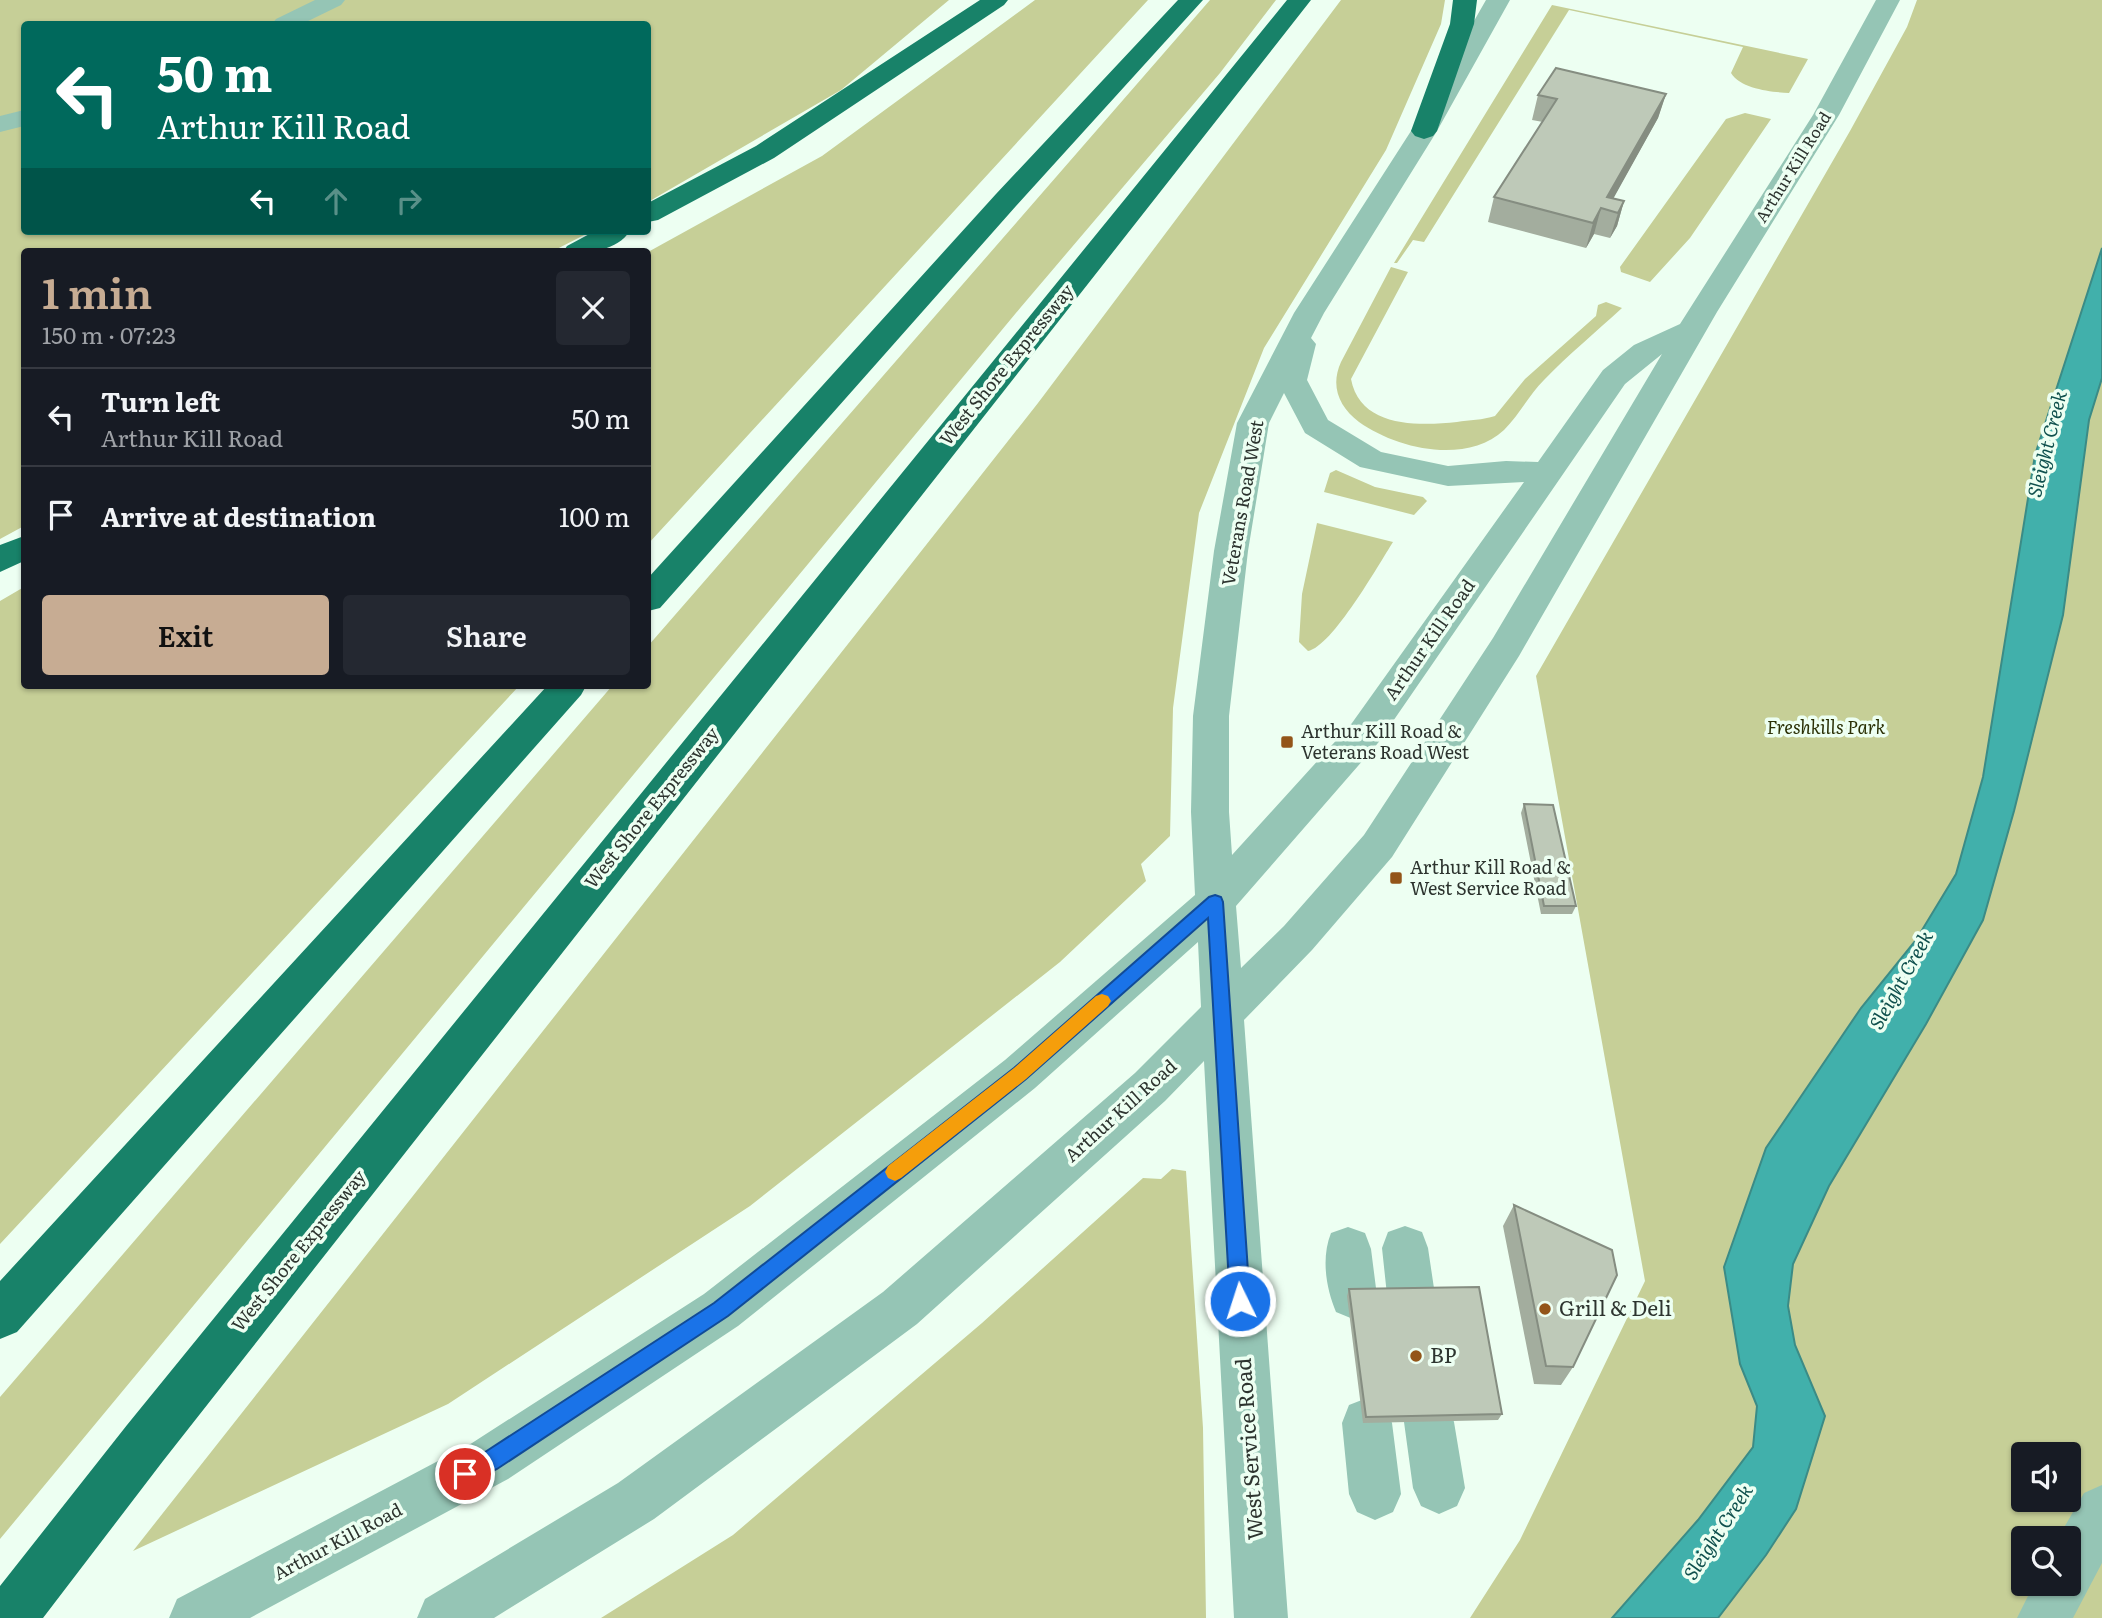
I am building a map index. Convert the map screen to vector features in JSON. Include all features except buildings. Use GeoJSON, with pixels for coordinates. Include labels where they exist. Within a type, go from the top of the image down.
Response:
{"type":"FeatureCollection","features":[{"type":"Feature","properties":{"kind":"highway"},"geometry":{"type":"LineString","coordinates":[[651,212],[765,152],[996,0]]}},
{"type":"Feature","properties":{"kind":"highway"},"geometry":{"type":"LineString","coordinates":[[651,596],[1006,200],[1191,0]]}},
{"type":"Feature","properties":{"kind":"highway","name":"West Shore Expressway"},"geometry":{"type":"LineString","coordinates":[[9,1618],[145,1443],[1299,0]]}},
{"type":"Feature","properties":{"kind":"highway"},"geometry":{"type":"LineString","coordinates":[[1424,131],[1462,24],[1465,0]]}},
{"type":"Feature","properties":{"kind":"highway"},"geometry":{"type":"LineString","coordinates":[[584,248],[609,235]]}},
{"type":"Feature","properties":{"kind":"highway"},"geometry":{"type":"LineString","coordinates":[[0,560],[21,549]]}},
{"type":"Feature","properties":{"kind":"highway"},"geometry":{"type":"LineString","coordinates":[[0,1316],[565,689]]}},
{"type":"Feature","properties":{"kind":"street"},"geometry":{"type":"LineString","coordinates":[[290,21],[333,0]]}},
{"type":"Feature","properties":{"kind":"street","name":"Veterans Road West"},"geometry":{"type":"LineString","coordinates":[[1215,902],[1210,812],[1211,716],[1231,551],[1254,423],[1309,313],[1424,131],[1498,0]]}},
{"type":"Feature","properties":{"kind":"street","name":"Arthur Kill Road"},"geometry":{"type":"LineString","coordinates":[[444,1618],[636,1501],[900,1308],[1150,1087],[1298,938],[1378,846],[1506,647],[1692,330],[1826,116],[1888,0]]}},
{"type":"Feature","properties":{"kind":"street"},"geometry":{"type":"LineString","coordinates":[[0,124],[21,118]]}},
{"type":"Feature","properties":{"kind":"street"},"geometry":{"type":"LineString","coordinates":[[1309,313],[1292,380],[1316,426],[1371,460],[1435,474],[1448,476],[1506,471],[1546,473]]}},
{"type":"Feature","properties":{"kind":"street","name":"Arthur Kill Road"},"geometry":{"type":"LineString","coordinates":[[196,1618],[490,1461],[721,1310],[1020,1074],[1215,902],[1365,733],[1614,377],[1645,351],[1692,330]]}},
{"type":"Feature","properties":{"kind":"street","name":"West Service Road"},"geometry":{"type":"LineString","coordinates":[[1215,902],[1261,1618]]}},
{"type":"Feature","properties":{"kind":"street"},"geometry":{"type":"LineString","coordinates":[[1348,1248],[1353,1296]]}},
{"type":"Feature","properties":{"kind":"street"},"geometry":{"type":"LineString","coordinates":[[1405,1248],[1411,1295]]}},
{"type":"Feature","properties":{"kind":"street"},"geometry":{"type":"LineString","coordinates":[[1429,1422],[1439,1488]]}},
{"type":"Feature","properties":{"kind":"street"},"geometry":{"type":"LineString","coordinates":[[1367,1423],[1375,1494]]}},
{"type":"Feature","properties":{"kind":"street"},"geometry":{"type":"LineString","coordinates":[[2081,1549],[2102,1511]]}},
{"type":"Feature","properties":{"kind":"street"},"geometry":{"type":"LineString","coordinates":[[2044,1618],[2056,1596]]}},
{"type":"Feature","properties":{"kind":"green space"},"geometry":{"type":"Polygon","coordinates":[[[0,0],[949,0],[841,90],[651,200],[651,21],[21,21],[21,235],[584,235],[559,248],[21,248],[21,528],[0,539],[0,0]]]}},
{"type":"Feature","properties":{"kind":"green space"},"geometry":{"type":"Polygon","coordinates":[[[1035,0],[1148,0],[651,541],[651,250],[822,156],[1035,0]]]}},
{"type":"Feature","properties":{"kind":"green space"},"geometry":{"type":"Polygon","coordinates":[[[1210,0],[1276,0],[1220,73],[1021,307],[0,1539],[0,1397],[609,689],[651,689],[651,643],[1210,0]]]}},
{"type":"Feature","properties":{"kind":"green space"},"geometry":{"type":"Polygon","coordinates":[[[1341,0],[1445,0],[1441,24],[1386,150],[1264,348],[1199,513],[1173,708],[1170,836],[1141,864],[1146,881],[1060,962],[750,1206],[448,1404],[133,1551],[1038,403],[1341,0]]]}},
{"type":"Feature","properties":{"kind":"green space","name":"Freshkills Park"},"geometry":{"type":"Polygon","coordinates":[[[1917,0],[2102,0],[2102,1618],[1470,1618],[1520,1540],[1645,1281],[1536,676],[1850,131],[1907,27],[1917,0]]]}},
{"type":"Feature","properties":{"kind":"green space"},"geometry":{"type":"Polygon","coordinates":[[[1552,5],[1808,59],[1789,93],[1765,90],[1742,83],[1731,73],[1743,47],[1569,10],[1424,242],[1413,240],[1397,263],[1394,263],[1552,5]]]}},
{"type":"Feature","properties":{"kind":"green space"},"geometry":{"type":"Polygon","coordinates":[[[1745,113],[1771,119],[1690,238],[1650,282],[1621,272],[1620,267],[1726,119],[1745,113]]]}},
{"type":"Feature","properties":{"kind":"green space"},"geometry":{"type":"Polygon","coordinates":[[[1391,267],[1408,272],[1351,379],[1357,395],[1366,407],[1378,415],[1409,423],[1442,423],[1495,416],[1525,379],[1596,316],[1598,305],[1606,302],[1622,308],[1544,380],[1504,430],[1488,441],[1451,450],[1412,446],[1392,440],[1359,422],[1346,410],[1337,388],[1336,379],[1341,362],[1391,267]]]}},
{"type":"Feature","properties":{"kind":"green space"},"geometry":{"type":"Polygon","coordinates":[[[1336,470],[1375,487],[1423,497],[1427,501],[1414,515],[1324,492],[1330,473],[1336,470]]]}},
{"type":"Feature","properties":{"kind":"green space"},"geometry":{"type":"Polygon","coordinates":[[[1317,523],[1393,542],[1342,621],[1318,646],[1308,651],[1299,642],[1302,594],[1317,523]]]}},
{"type":"Feature","properties":{"kind":"green space"},"geometry":{"type":"Polygon","coordinates":[[[21,589],[21,689],[516,689],[0,1244],[0,601],[21,589]]]}},
{"type":"Feature","properties":{"kind":"green space"},"geometry":{"type":"Polygon","coordinates":[[[1172,1169],[1186,1171],[1203,1428],[1206,1618],[601,1618],[733,1535],[982,1323],[1143,1178],[1161,1179],[1172,1169]]]}},
{"type":"Feature","properties":{"kind":"water","name":"Sleight Creek"},"geometry":{"type":"Polygon","coordinates":[[[2102,248],[2102,378],[2089,420],[2063,615],[2014,811],[1983,920],[1926,1024],[1829,1186],[1793,1264],[1788,1306],[1795,1345],[1825,1416],[1796,1509],[1766,1555],[1718,1618],[1612,1618],[1698,1520],[1753,1447],[1757,1406],[1740,1364],[1724,1267],[1766,1148],[1861,1008],[1916,940],[1956,874],[1983,777],[2035,455],[2102,248]]]}},
{"type":"Feature","properties":{"kind":"slow traffic"},"geometry":{"type":"LineString","coordinates":[[895,1172],[1020,1074],[1102,1001]]}},
{"type":"Feature","properties":{"kind":"place","name":"Arthur Kill Road & Veterans Road West"},"geometry":{"type":"Point","coordinates":[1287,742]}},
{"type":"Feature","properties":{"kind":"place","name":"Arthur Kill Road & West Service Road"},"geometry":{"type":"Point","coordinates":[1396,878]}},
{"type":"Feature","properties":{"kind":"place","name":"Grill & Deli"},"geometry":{"type":"Point","coordinates":[1545,1309]}},
{"type":"Feature","properties":{"kind":"place","name":"BP"},"geometry":{"type":"Point","coordinates":[1416,1356]}},
{"type":"Feature","properties":{"kind":"route"},"geometry":{"type":"LineString","coordinates":[[465,1474],[490,1461],[721,1310],[1020,1074],[1215,902],[1240,1301]]}}]}
